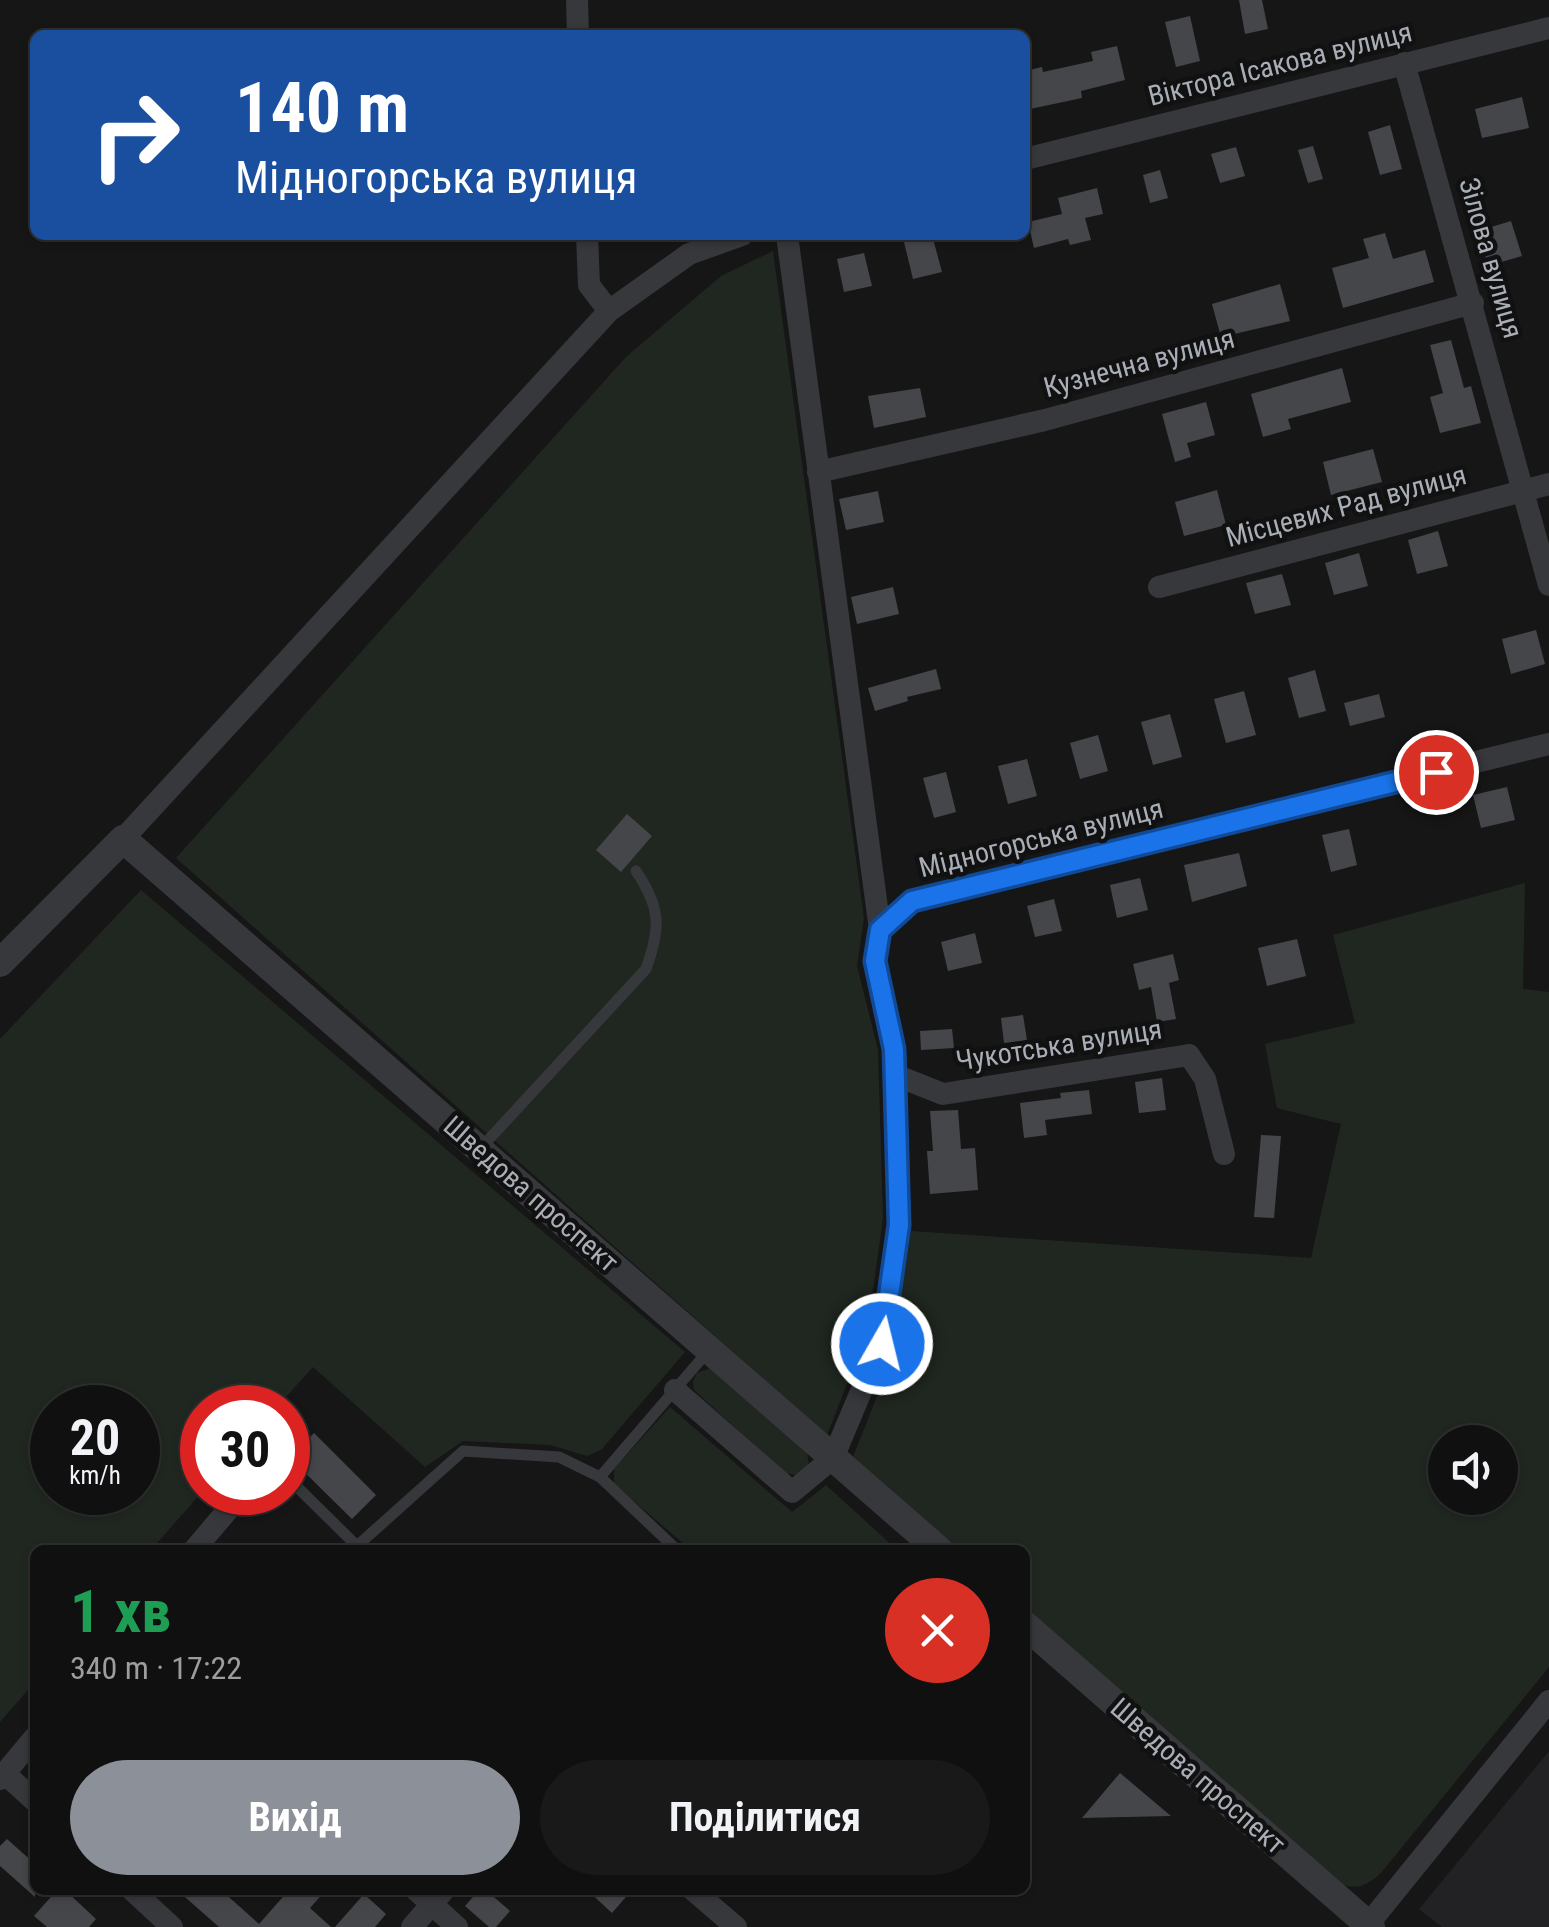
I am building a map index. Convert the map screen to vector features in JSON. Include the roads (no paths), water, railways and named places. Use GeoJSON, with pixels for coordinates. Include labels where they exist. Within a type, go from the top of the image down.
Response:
{"type":"FeatureCollection","features":[{"type":"Feature","properties":{"kind":"street"},"geometry":{"type":"LineString","coordinates":[[577,0],[578,30]]}},
{"type":"Feature","properties":{"kind":"street","name":"Віктора Ісакова вулиця"},"geometry":{"type":"LineString","coordinates":[[1030,158],[1549,28]]}},
{"type":"Feature","properties":{"kind":"street","name":"Зілова вулиця"},"geometry":{"type":"LineString","coordinates":[[1404,63],[1549,585]]}},
{"type":"Feature","properties":{"kind":"street"},"geometry":{"type":"LineString","coordinates":[[587,240],[589,285],[609,311]]}},
{"type":"Feature","properties":{"kind":"street"},"geometry":{"type":"LineString","coordinates":[[0,962],[123,839],[609,311],[689,254],[728,240]]}},
{"type":"Feature","properties":{"kind":"street"},"geometry":{"type":"LineString","coordinates":[[675,1390],[792,1492],[834,1458],[882,1344],[899,1225],[894,1049],[875,961],[880,930],[788,240]]}},
{"type":"Feature","properties":{"kind":"street","name":"Кузнечна вулиця"},"geometry":{"type":"LineString","coordinates":[[818,472],[1044,420],[1473,303]]}},
{"type":"Feature","properties":{"kind":"street","name":"Місцевих Рад вулиця"},"geometry":{"type":"LineString","coordinates":[[1159,587],[1549,484]]}},
{"type":"Feature","properties":{"kind":"street","name":"Мідногорська вулиця"},"geometry":{"type":"LineString","coordinates":[[880,930],[912,901],[1549,744]]}},
{"type":"Feature","properties":{"kind":"street","name":"Шведова проспект"},"geometry":{"type":"LineString","coordinates":[[123,839],[932,1545]]}},
{"type":"Feature","properties":{"kind":"street","name":"Чукотська вулиця"},"geometry":{"type":"LineString","coordinates":[[895,1075],[943,1094],[1189,1055],[1205,1080],[1224,1154]]}},
{"type":"Feature","properties":{"kind":"street"},"geometry":{"type":"LineString","coordinates":[[198,1545],[224,1515]]}},
{"type":"Feature","properties":{"kind":"street","name":"Шведова проспект"},"geometry":{"type":"LineString","coordinates":[[1030,1629],[1368,1926]]}},
{"type":"Feature","properties":{"kind":"street"},"geometry":{"type":"LineString","coordinates":[[1368,1926],[1549,1701]]}},
{"type":"Feature","properties":{"kind":"street"},"geometry":{"type":"LineString","coordinates":[[30,1744],[2,1776],[30,1797]]}},
{"type":"Feature","properties":{"kind":"street"},"geometry":{"type":"LineString","coordinates":[[137,1895],[172,1927]]}},
{"type":"Feature","properties":{"kind":"street"},"geometry":{"type":"LineString","coordinates":[[412,1927],[430,1895],[457,1927]]}},
{"type":"Feature","properties":{"kind":"street"},"geometry":{"type":"LineString","coordinates":[[699,1895],[736,1927]]}},
{"type":"Feature","properties":{"kind":"lane"},"geometry":{"type":"LineString","coordinates":[[479,1150],[646,968],[658,922],[653,901],[636,871]]}},
{"type":"Feature","properties":{"kind":"lane"},"geometry":{"type":"LineString","coordinates":[[600,1477],[709,1350]]}},
{"type":"Feature","properties":{"kind":"lane"},"geometry":{"type":"LineString","coordinates":[[359,1545],[463,1451],[559,1457],[600,1477],[672,1545]]}},
{"type":"Feature","properties":{"kind":"lane"},"geometry":{"type":"LineString","coordinates":[[310,1499],[357,1545]]}}]}
